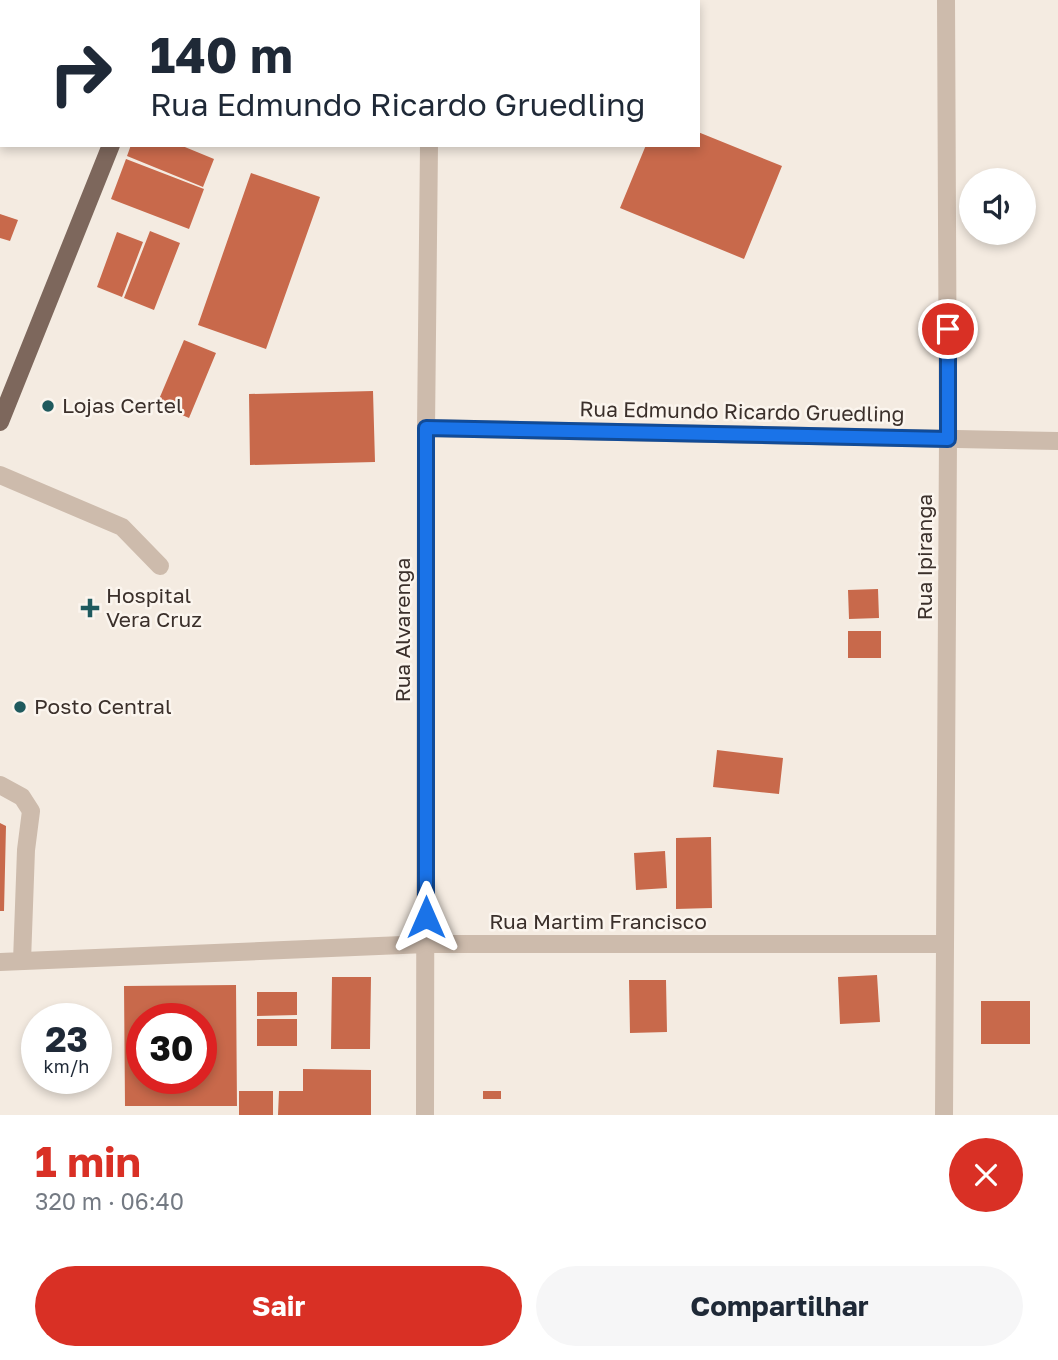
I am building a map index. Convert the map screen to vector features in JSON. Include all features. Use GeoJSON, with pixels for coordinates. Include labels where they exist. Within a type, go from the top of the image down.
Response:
{"type":"FeatureCollection","features":[{"type":"Feature","properties":{"kind":"main road"},"geometry":{"type":"LineString","coordinates":[[0,422],[110,147]]}},
{"type":"Feature","properties":{"kind":"street","name":"Rua Ipiranga"},"geometry":{"type":"LineString","coordinates":[[944,1115],[948,439],[946,0]]}},
{"type":"Feature","properties":{"kind":"street","name":"Rua Alvarenga"},"geometry":{"type":"LineString","coordinates":[[425,1115],[429,147]]}},
{"type":"Feature","properties":{"kind":"street","name":"Rua Edmundo Ricardo Gruedling"},"geometry":{"type":"LineString","coordinates":[[426,428],[1058,441]]}},
{"type":"Feature","properties":{"kind":"street"},"geometry":{"type":"LineString","coordinates":[[0,475],[122,527],[160,566]]}},
{"type":"Feature","properties":{"kind":"street"},"geometry":{"type":"LineString","coordinates":[[0,785],[22,797],[31,811],[26,850],[22,961]]}},
{"type":"Feature","properties":{"kind":"street","name":"Rua Martim Francisco"},"geometry":{"type":"LineString","coordinates":[[0,962],[425,944],[944,944]]}},
{"type":"Feature","properties":{"kind":"building"},"geometry":{"type":"Polygon","coordinates":[[[700,133],[782,166],[744,259],[620,208],[645,147],[700,147],[700,133]]]}},
{"type":"Feature","properties":{"kind":"building"},"geometry":{"type":"Polygon","coordinates":[[[130,147],[185,147],[214,159],[203,187],[127,156],[130,147]]]}},
{"type":"Feature","properties":{"kind":"building"},"geometry":{"type":"Polygon","coordinates":[[[126,159],[204,189],[189,229],[111,199],[126,159]]]}},
{"type":"Feature","properties":{"kind":"building"},"geometry":{"type":"Polygon","coordinates":[[[251,173],[320,197],[266,349],[198,325],[251,173]]]}},
{"type":"Feature","properties":{"kind":"building"},"geometry":{"type":"Polygon","coordinates":[[[0,214],[18,220],[10,241],[0,238],[0,214]]]}},
{"type":"Feature","properties":{"kind":"building"},"geometry":{"type":"Polygon","coordinates":[[[150,231],[180,243],[154,310],[124,298],[150,231]]]}},
{"type":"Feature","properties":{"kind":"building"},"geometry":{"type":"Polygon","coordinates":[[[117,232],[143,242],[122,297],[97,287],[117,232]]]}},
{"type":"Feature","properties":{"kind":"building"},"geometry":{"type":"Polygon","coordinates":[[[184,340],[216,353],[189,418],[157,404],[184,340]]]}},
{"type":"Feature","properties":{"kind":"building"},"geometry":{"type":"Polygon","coordinates":[[[373,391],[375,462],[250,465],[249,394],[373,391]]]}},
{"type":"Feature","properties":{"kind":"building"},"geometry":{"type":"Polygon","coordinates":[[[878,589],[879,618],[849,619],[848,590],[878,589]]]}},
{"type":"Feature","properties":{"kind":"building"},"geometry":{"type":"Polygon","coordinates":[[[848,631],[881,631],[881,658],[848,658],[848,631]]]}},
{"type":"Feature","properties":{"kind":"building"},"geometry":{"type":"Polygon","coordinates":[[[717,750],[783,758],[779,794],[713,787],[717,750]]]}},
{"type":"Feature","properties":{"kind":"building"},"geometry":{"type":"Polygon","coordinates":[[[0,823],[6,826],[4,911],[0,911],[0,823]]]}},
{"type":"Feature","properties":{"kind":"building"},"geometry":{"type":"Polygon","coordinates":[[[711,837],[712,908],[676,909],[676,838],[711,837]]]}},
{"type":"Feature","properties":{"kind":"building"},"geometry":{"type":"Polygon","coordinates":[[[665,851],[667,888],[636,890],[634,853],[665,851]]]}},
{"type":"Feature","properties":{"kind":"building"},"geometry":{"type":"Polygon","coordinates":[[[877,975],[880,1022],[840,1024],[838,977],[877,975]]]}},
{"type":"Feature","properties":{"kind":"building"},"geometry":{"type":"Polygon","coordinates":[[[332,977],[371,977],[370,1049],[331,1049],[332,977]]]}},
{"type":"Feature","properties":{"kind":"building"},"geometry":{"type":"Polygon","coordinates":[[[629,980],[666,980],[667,1032],[630,1033],[629,980]]]}},
{"type":"Feature","properties":{"kind":"building"},"geometry":{"type":"Polygon","coordinates":[[[236,985],[237,1106],[125,1106],[124,986],[236,985]]]}},
{"type":"Feature","properties":{"kind":"building"},"geometry":{"type":"Polygon","coordinates":[[[257,992],[297,992],[297,1015],[257,1016],[257,992]]]}},
{"type":"Feature","properties":{"kind":"building"},"geometry":{"type":"Polygon","coordinates":[[[981,1001],[1030,1001],[1030,1044],[981,1044],[981,1001]]]}},
{"type":"Feature","properties":{"kind":"building"},"geometry":{"type":"Polygon","coordinates":[[[257,1019],[297,1019],[297,1046],[257,1046],[257,1019]]]}},
{"type":"Feature","properties":{"kind":"building"},"geometry":{"type":"Polygon","coordinates":[[[303,1069],[371,1070],[371,1115],[278,1115],[279,1091],[303,1091],[303,1069]]]}},
{"type":"Feature","properties":{"kind":"building"},"geometry":{"type":"Polygon","coordinates":[[[239,1091],[273,1091],[273,1115],[239,1115],[239,1091]]]}},
{"type":"Feature","properties":{"kind":"building"},"geometry":{"type":"Polygon","coordinates":[[[483,1091],[501,1091],[501,1099],[483,1099],[483,1091]]]}},
{"type":"Feature","properties":{"kind":"place","name":"Lojas Certel"},"geometry":{"type":"Point","coordinates":[48,406]}},
{"type":"Feature","properties":{"kind":"place","name":"Hospital Vera Cruz"},"geometry":{"type":"Point","coordinates":[90,608]}},
{"type":"Feature","properties":{"kind":"place","name":"Posto Central"},"geometry":{"type":"Point","coordinates":[20,707]}},
{"type":"Feature","properties":{"kind":"route"},"geometry":{"type":"LineString","coordinates":[[426,917],[426,428],[948,439],[948,329]]}}]}
